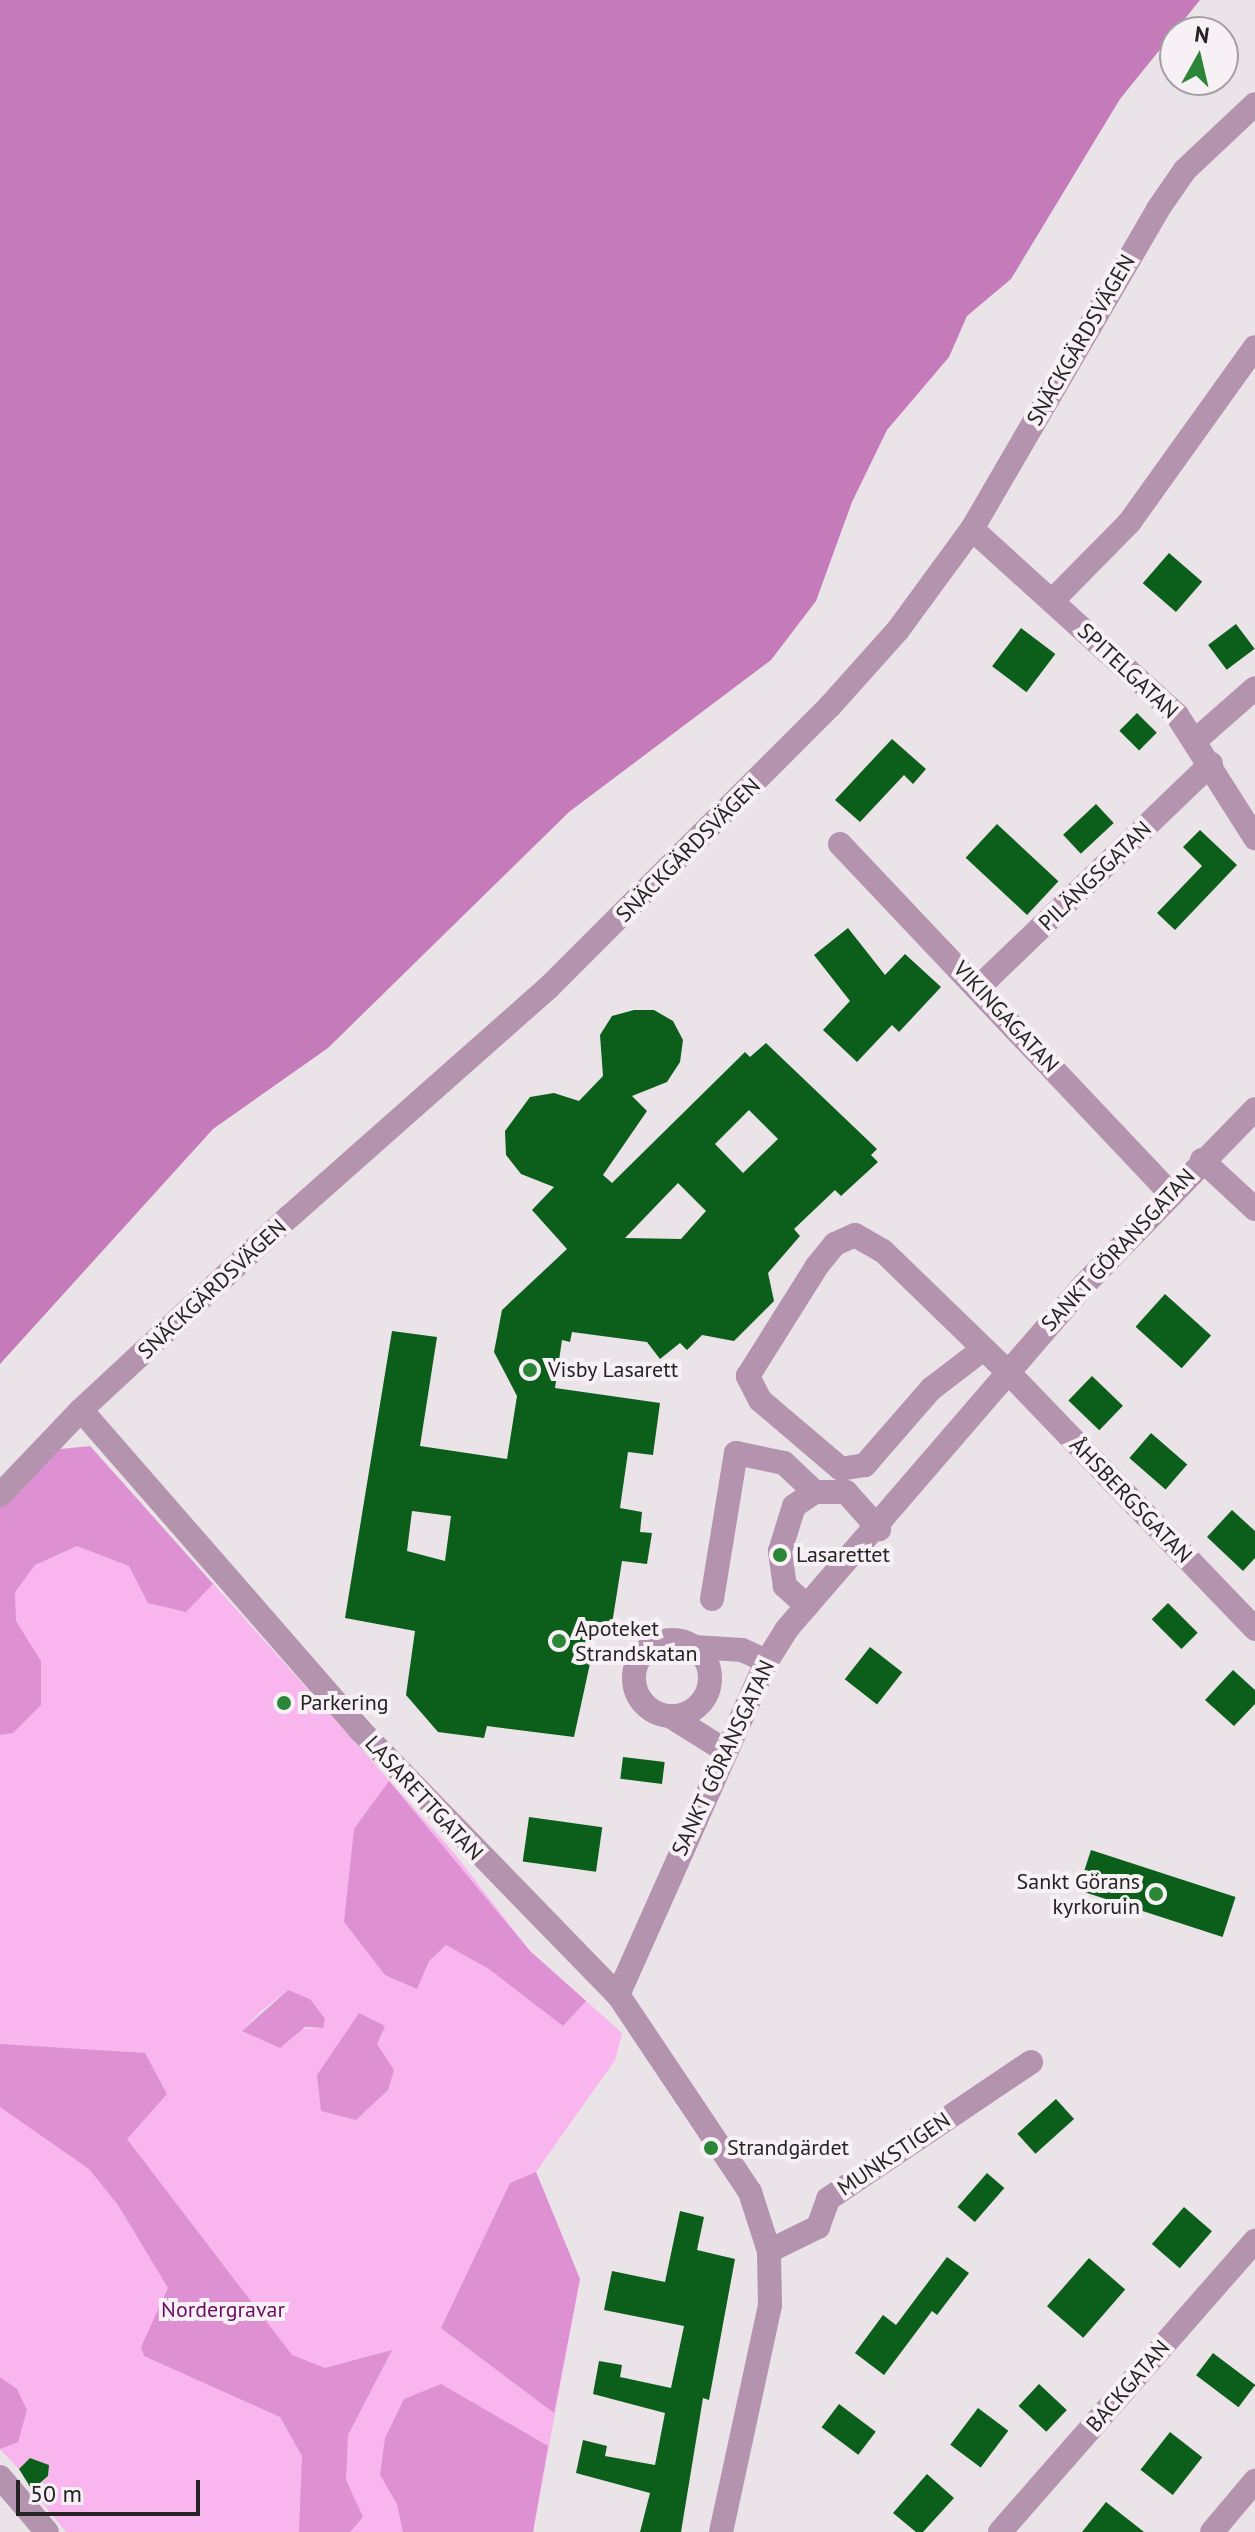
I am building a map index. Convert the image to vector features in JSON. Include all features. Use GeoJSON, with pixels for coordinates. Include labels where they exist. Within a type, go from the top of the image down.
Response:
{"type":"FeatureCollection","features":[{"type":"Feature","properties":{"kind":"street","name":"SNÄCKGÄRDSVÄGEN"},"geometry":{"type":"LineString","coordinates":[[0,1495],[81,1410],[289,1217],[538,998],[708,831],[898,630],[972,529],[1158,209],[1185,170],[1255,104]]}},
{"type":"Feature","properties":{"kind":"street"},"geometry":{"type":"LineString","coordinates":[[1052,601],[1129,523],[1255,347]]}},
{"type":"Feature","properties":{"kind":"street","name":"SPITELGATAN"},"geometry":{"type":"LineString","coordinates":[[972,529],[1197,739],[1255,838]]}},
{"type":"Feature","properties":{"kind":"street"},"geometry":{"type":"LineString","coordinates":[[1197,739],[1255,688]]}},
{"type":"Feature","properties":{"kind":"street","name":"PILÄNGSGATAN"},"geometry":{"type":"LineString","coordinates":[[979,987],[1211,764]]}},
{"type":"Feature","properties":{"kind":"street","name":"VIKINGAGATAN"},"geometry":{"type":"LineString","coordinates":[[840,844],[979,987],[1169,1192]]}},
{"type":"Feature","properties":{"kind":"street","name":"SANKT GÖRANSGATAN"},"geometry":{"type":"LineString","coordinates":[[618,1995],[767,1661],[807,1606],[879,1529],[1007,1371],[1169,1192],[1255,1109]]}},
{"type":"Feature","properties":{"kind":"street"},"geometry":{"type":"LineString","coordinates":[[1202,1160],[1255,1209]]}},
{"type":"Feature","properties":{"kind":"street","name":"ÅHSBERGSGATAN"},"geometry":{"type":"LineString","coordinates":[[982,1350],[931,1389],[865,1465],[841,1469],[760,1400],[748,1376],[817,1266],[835,1244],[855,1235],[883,1251],[1007,1371],[1255,1629]]}},
{"type":"Feature","properties":{"kind":"street","name":"LASARETTGATAN"},"geometry":{"type":"LineString","coordinates":[[81,1410],[360,1730],[618,1995]]}},
{"type":"Feature","properties":{"kind":"street"},"geometry":{"type":"LineString","coordinates":[[712,1599],[736,1453],[784,1463],[815,1492]]}},
{"type":"Feature","properties":{"kind":"street"},"geometry":{"type":"LineString","coordinates":[[807,1606],[785,1586],[780,1551],[794,1506],[815,1492],[846,1492],[879,1529]]}},
{"type":"Feature","properties":{"kind":"street"},"geometry":{"type":"LineString","coordinates":[[726,1751],[641,1701],[634,1669],[648,1648],[671,1640],[695,1647],[742,1650],[767,1661]]}},
{"type":"Feature","properties":{"kind":"street"},"geometry":{"type":"LineString","coordinates":[[670,1716],[689,1712],[704,1700],[710,1681],[707,1662],[695,1647]]}},
{"type":"Feature","properties":{"kind":"street"},"geometry":{"type":"LineString","coordinates":[[618,1995],[750,2192],[769,2251],[770,2305],[721,2532]]}},
{"type":"Feature","properties":{"kind":"street","name":"MUNKSTIGEN"},"geometry":{"type":"LineString","coordinates":[[769,2251],[818,2227],[828,2199],[1031,2062]]}},
{"type":"Feature","properties":{"kind":"street","name":"BACKGATAN"},"geometry":{"type":"LineString","coordinates":[[1000,2532],[1255,2241]]}},
{"type":"Feature","properties":{"kind":"street"},"geometry":{"type":"LineString","coordinates":[[0,2477],[47,2532]]}},
{"type":"Feature","properties":{"kind":"street"},"geometry":{"type":"LineString","coordinates":[[1212,2532],[1255,2481]]}},
{"type":"Feature","properties":{"kind":"green space","name":"Nordergravar"},"geometry":{"type":"Polygon","coordinates":[[[90,1446],[454,1853],[530,1951],[622,2033],[615,2060],[536,2172],[580,2279],[533,2532],[66,2532],[32,2490],[48,2477],[49,2465],[30,2458],[19,2469],[0,2449],[0,1504],[90,1446]],[[288,1990],[242,2031],[323,2028],[288,1990]]]}},
{"type":"Feature","properties":{"kind":"green space"},"geometry":{"type":"Polygon","coordinates":[[[90,1446],[213,1584],[186,1612],[148,1603],[129,1566],[77,1546],[35,1565],[15,1592],[16,1621],[41,1661],[41,1705],[13,1733],[0,1735],[0,1504],[52,1450],[90,1446]]]}},
{"type":"Feature","properties":{"kind":"green space"},"geometry":{"type":"Polygon","coordinates":[[[389,1781],[530,1951],[586,2001],[563,2026],[489,1969],[446,1945],[429,1961],[417,1989],[385,1975],[344,1922],[354,1829],[389,1781]]]}},
{"type":"Feature","properties":{"kind":"green space"},"geometry":{"type":"Polygon","coordinates":[[[288,1990],[310,1999],[325,2019],[323,2028],[305,2027],[280,2048],[242,2031],[288,1990]]]}},
{"type":"Feature","properties":{"kind":"green space"},"geometry":{"type":"Polygon","coordinates":[[[359,2013],[385,2026],[377,2044],[394,2070],[388,2090],[356,2120],[321,2111],[317,2075],[359,2013]]]}},
{"type":"Feature","properties":{"kind":"green space"},"geometry":{"type":"Polygon","coordinates":[[[0,2044],[145,2053],[167,2094],[127,2139],[292,2355],[325,2368],[392,2350],[348,2435],[346,2480],[363,2517],[350,2532],[299,2532],[302,2456],[280,2417],[144,2356],[141,2347],[168,2288],[118,2205],[89,2169],[0,2107],[0,2044]]]}},
{"type":"Feature","properties":{"kind":"green space"},"geometry":{"type":"Polygon","coordinates":[[[536,2172],[580,2279],[554,2413],[441,2328],[510,2183],[536,2172]]]}},
{"type":"Feature","properties":{"kind":"green space"},"geometry":{"type":"Polygon","coordinates":[[[0,2377],[17,2389],[27,2410],[18,2442],[0,2449],[0,2377]]]}},
{"type":"Feature","properties":{"kind":"green space"},"geometry":{"type":"Polygon","coordinates":[[[441,2384],[548,2446],[533,2532],[403,2532],[397,2504],[380,2475],[385,2438],[404,2399],[441,2384]]]}},
{"type":"Feature","properties":{"kind":"shaded area"},"geometry":{"type":"Polygon","coordinates":[[[0,0],[1200,0],[1187,16],[1159,16],[1159,51],[1120,99],[1011,279],[967,316],[949,357],[887,430],[852,502],[816,601],[771,660],[569,812],[328,1048],[213,1129],[0,1364],[0,0]]]}},
{"type":"Feature","properties":{"kind":"building"},"geometry":{"type":"Polygon","coordinates":[[[1169,553],[1202,582],[1176,612],[1143,583],[1169,553]]]}},
{"type":"Feature","properties":{"kind":"building"},"geometry":{"type":"Polygon","coordinates":[[[1236,624],[1255,649],[1227,670],[1208,645],[1236,624]]]}},
{"type":"Feature","properties":{"kind":"building"},"geometry":{"type":"Polygon","coordinates":[[[1021,628],[1055,654],[1026,692],[992,666],[1021,628]]]}},
{"type":"Feature","properties":{"kind":"building"},"geometry":{"type":"Polygon","coordinates":[[[1137,713],[1157,733],[1139,750],[1119,731],[1137,713]]]}},
{"type":"Feature","properties":{"kind":"building"},"geometry":{"type":"Polygon","coordinates":[[[892,739],[926,769],[913,784],[904,775],[860,822],[835,800],[892,739]]]}},
{"type":"Feature","properties":{"kind":"building"},"geometry":{"type":"Polygon","coordinates":[[[1096,804],[1114,823],[1081,854],[1063,835],[1096,804]]]}},
{"type":"Feature","properties":{"kind":"building"},"geometry":{"type":"Polygon","coordinates":[[[997,824],[1058,881],[1027,915],[966,858],[997,824]]]}},
{"type":"Feature","properties":{"kind":"building"},"geometry":{"type":"Polygon","coordinates":[[[1200,830],[1237,865],[1175,930],[1157,913],[1202,866],[1183,847],[1200,830]]]}},
{"type":"Feature","properties":{"kind":"building"},"geometry":{"type":"Polygon","coordinates":[[[848,928],[885,975],[905,954],[941,987],[899,1032],[892,1025],[857,1062],[823,1030],[850,1001],[814,955],[848,928]]]}},
{"type":"Feature","properties":{"kind":"building","name":"Visby Lasarett"},"geometry":{"type":"Polygon","coordinates":[[[634,1010],[654,1010],[673,1021],[683,1040],[680,1062],[667,1082],[632,1096],[647,1111],[603,1175],[612,1183],[745,1052],[750,1057],[766,1043],[877,1149],[871,1155],[878,1162],[841,1196],[835,1190],[794,1229],[800,1236],[768,1273],[774,1301],[734,1341],[702,1335],[687,1350],[680,1343],[660,1359],[647,1342],[572,1332],[570,1342],[562,1340],[555,1388],[660,1403],[653,1455],[628,1452],[620,1508],[642,1512],[640,1532],[652,1533],[647,1564],[622,1561],[612,1624],[599,1622],[574,1737],[487,1726],[484,1738],[438,1732],[406,1695],[415,1631],[345,1618],[392,1331],[437,1337],[420,1446],[507,1459],[517,1396],[494,1352],[502,1310],[567,1249],[532,1210],[554,1187],[521,1174],[506,1155],[505,1131],[530,1097],[554,1093],[579,1101],[603,1076],[600,1035],[612,1016],[634,1010]],[[749,1110],[715,1144],[743,1173],[778,1139],[749,1110]],[[678,1183],[625,1238],[681,1239],[706,1211],[678,1183]],[[412,1511],[407,1551],[445,1561],[451,1516],[412,1511]]]}},
{"type":"Feature","properties":{"kind":"building"},"geometry":{"type":"Polygon","coordinates":[[[1165,1294],[1211,1335],[1182,1368],[1136,1327],[1165,1294]]]}},
{"type":"Feature","properties":{"kind":"building"},"geometry":{"type":"Polygon","coordinates":[[[1092,1376],[1123,1406],[1099,1430],[1068,1400],[1092,1376]]]}},
{"type":"Feature","properties":{"kind":"building"},"geometry":{"type":"Polygon","coordinates":[[[1151,1433],[1187,1464],[1166,1489],[1129,1458],[1151,1433]]]}},
{"type":"Feature","properties":{"kind":"building"},"geometry":{"type":"Polygon","coordinates":[[[1232,1510],[1255,1531],[1255,1558],[1243,1571],[1207,1537],[1232,1510]]]}},
{"type":"Feature","properties":{"kind":"building"},"geometry":{"type":"Polygon","coordinates":[[[1168,1603],[1198,1633],[1181,1649],[1152,1619],[1168,1603]]]}},
{"type":"Feature","properties":{"kind":"building"},"geometry":{"type":"Polygon","coordinates":[[[870,1647],[902,1672],[877,1705],[845,1679],[870,1647]]]}},
{"type":"Feature","properties":{"kind":"building"},"geometry":{"type":"Polygon","coordinates":[[[1233,1670],[1255,1690],[1255,1704],[1234,1726],[1205,1700],[1233,1670]]]}},
{"type":"Feature","properties":{"kind":"building"},"geometry":{"type":"Polygon","coordinates":[[[623,1757],[665,1762],[662,1784],[620,1779],[623,1757]]]}},
{"type":"Feature","properties":{"kind":"building"},"geometry":{"type":"Polygon","coordinates":[[[529,1817],[602,1827],[596,1872],[523,1862],[529,1817]]]}},
{"type":"Feature","properties":{"kind":"building","name":"Sankt Görans kyrkoruin"},"geometry":{"type":"Polygon","coordinates":[[[1091,1850],[1236,1897],[1223,1937],[1078,1890],[1091,1850]]]}},
{"type":"Feature","properties":{"kind":"building"},"geometry":{"type":"Polygon","coordinates":[[[1056,2099],[1074,2119],[1035,2154],[1017,2134],[1056,2099]]]}},
{"type":"Feature","properties":{"kind":"building"},"geometry":{"type":"Polygon","coordinates":[[[987,2173],[1004,2188],[975,2222],[957,2207],[987,2173]]]}},
{"type":"Feature","properties":{"kind":"building"},"geometry":{"type":"Polygon","coordinates":[[[1184,2207],[1212,2231],[1180,2268],[1152,2244],[1184,2207]]]}},
{"type":"Feature","properties":{"kind":"building"},"geometry":{"type":"Polygon","coordinates":[[[680,2211],[704,2217],[697,2250],[735,2259],[709,2400],[703,2398],[681,2532],[640,2532],[650,2493],[576,2473],[583,2440],[607,2446],[605,2456],[655,2465],[665,2413],[593,2394],[599,2361],[622,2365],[620,2377],[671,2388],[684,2326],[604,2310],[612,2271],[665,2282],[680,2211]]]}},
{"type":"Feature","properties":{"kind":"building"},"geometry":{"type":"Polygon","coordinates":[[[947,2257],[969,2273],[937,2315],[932,2311],[884,2375],[855,2353],[883,2315],[896,2325],[947,2257]]]}},
{"type":"Feature","properties":{"kind":"building"},"geometry":{"type":"Polygon","coordinates":[[[1089,2258],[1125,2289],[1083,2338],[1047,2306],[1089,2258]]]}},
{"type":"Feature","properties":{"kind":"building"},"geometry":{"type":"Polygon","coordinates":[[[1213,2353],[1255,2385],[1238,2407],[1196,2375],[1213,2353]]]}},
{"type":"Feature","properties":{"kind":"building"},"geometry":{"type":"Polygon","coordinates":[[[1039,2384],[1067,2410],[1046,2432],[1019,2406],[1039,2384]]]}},
{"type":"Feature","properties":{"kind":"building"},"geometry":{"type":"Polygon","coordinates":[[[839,2404],[876,2432],[858,2455],[822,2427],[839,2404]]]}},
{"type":"Feature","properties":{"kind":"building"},"geometry":{"type":"Polygon","coordinates":[[[978,2408],[1008,2431],[981,2468],[950,2445],[978,2408]]]}},
{"type":"Feature","properties":{"kind":"building"},"geometry":{"type":"Polygon","coordinates":[[[1170,2432],[1202,2457],[1173,2495],[1140,2470],[1170,2432]]]}},
{"type":"Feature","properties":{"kind":"building"},"geometry":{"type":"Polygon","coordinates":[[[30,2458],[49,2465],[48,2476],[32,2490],[19,2469],[30,2458]]]}},
{"type":"Feature","properties":{"kind":"building"},"geometry":{"type":"Polygon","coordinates":[[[927,2474],[954,2498],[923,2532],[916,2532],[893,2513],[927,2474]]]}},
{"type":"Feature","properties":{"kind":"building"},"geometry":{"type":"Polygon","coordinates":[[[1106,2502],[1144,2532],[1082,2532],[1106,2502]]]}},
{"type":"Feature","properties":{"kind":"place","name":"Visby Lasarett"},"geometry":{"type":"Point","coordinates":[530,1370]}},
{"type":"Feature","properties":{"kind":"place","name":"Lasarettet"},"geometry":{"type":"Point","coordinates":[780,1555]}},
{"type":"Feature","properties":{"kind":"place","name":"Apoteket Strandskatan"},"geometry":{"type":"Point","coordinates":[559,1641]}},
{"type":"Feature","properties":{"kind":"place","name":"Parkering"},"geometry":{"type":"Point","coordinates":[284,1703]}},
{"type":"Feature","properties":{"kind":"place","name":"Sankt Görans kyrkoruin"},"geometry":{"type":"Point","coordinates":[1156,1894]}},
{"type":"Feature","properties":{"kind":"place","name":"Strandgärdet"},"geometry":{"type":"Point","coordinates":[711,2148]}}]}
